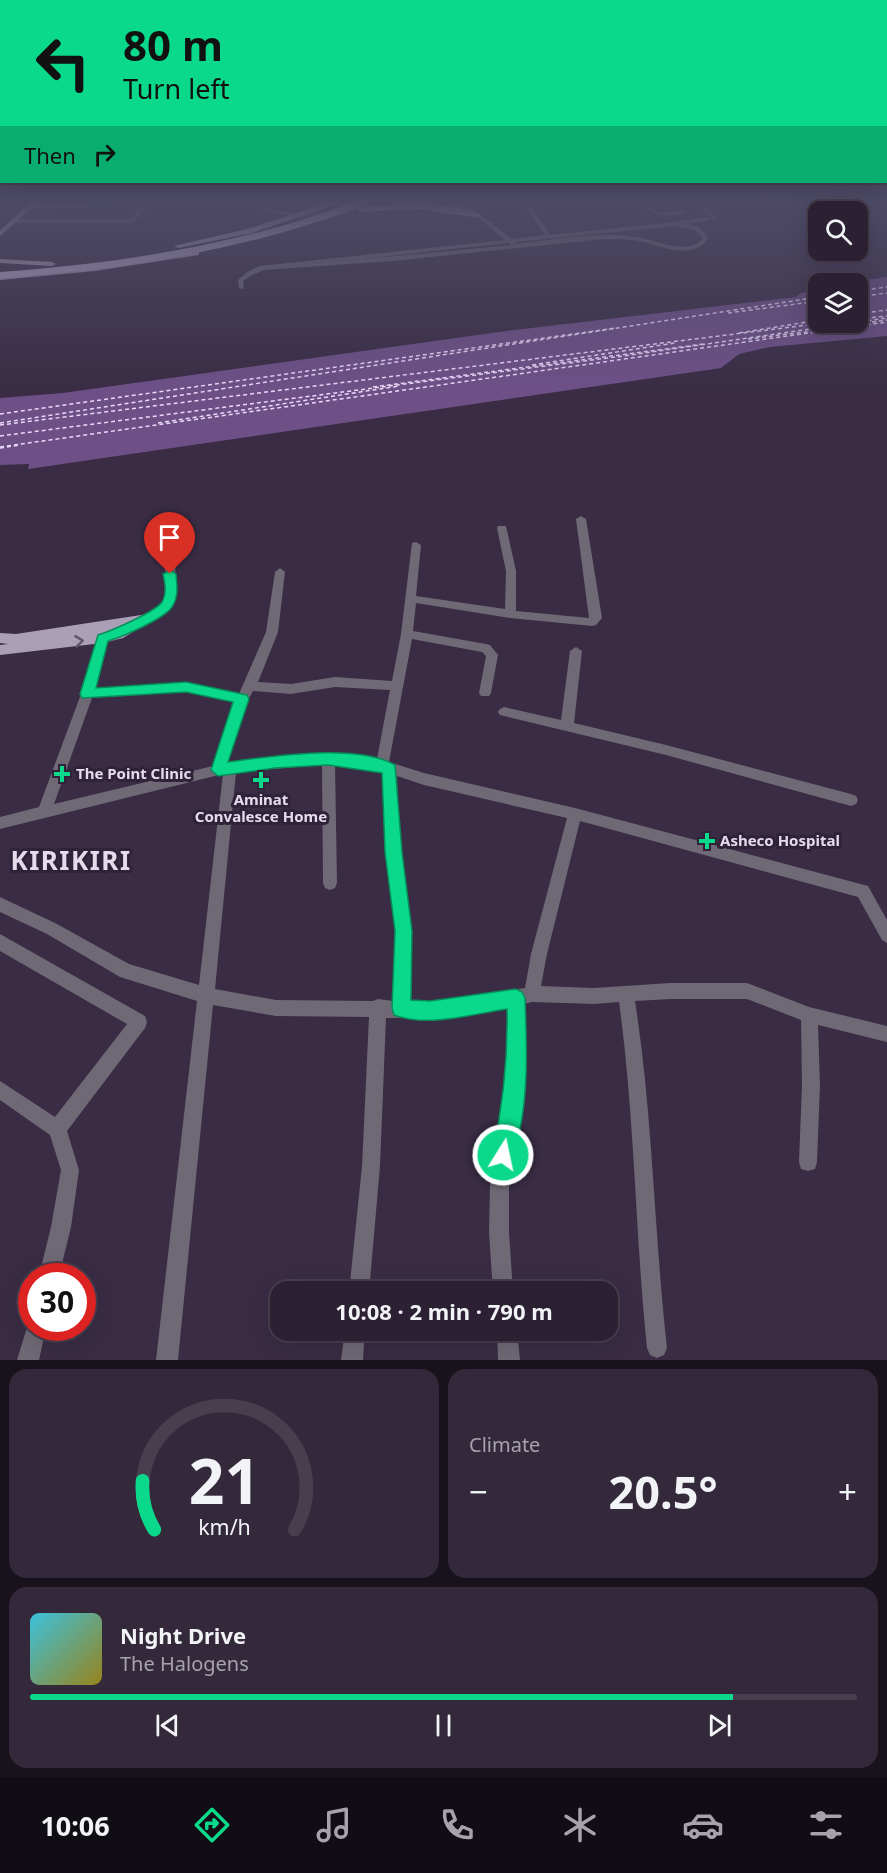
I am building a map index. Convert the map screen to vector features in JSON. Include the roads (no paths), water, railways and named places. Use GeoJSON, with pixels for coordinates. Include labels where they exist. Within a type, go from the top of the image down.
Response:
{"type":"FeatureCollection","features":[{"type":"Feature","properties":{"kind":"highway"},"geometry":{"type":"LineString","coordinates":[[0,275],[83,264]]}},
{"type":"Feature","properties":{"kind":"highway"},"geometry":{"type":"LineString","coordinates":[[0,275],[122,264]]}},
{"type":"Feature","properties":{"kind":"highway"},"geometry":{"type":"LineString","coordinates":[[93,268],[124,264]]}},
{"type":"Feature","properties":{"kind":"main road"},"geometry":{"type":"LineString","coordinates":[[0,275],[50,264]]}},
{"type":"Feature","properties":{"kind":"main road"},"geometry":{"type":"LineString","coordinates":[[0,275],[21,277],[93,268]]}},
{"type":"Feature","properties":{"kind":"main road"},"geometry":{"type":"LineString","coordinates":[[0,650],[103,638],[118,634],[141,620]]}},
{"type":"Feature","properties":{"kind":"main road"},"geometry":{"type":"LineString","coordinates":[[0,639],[16,639],[141,620]]}},
{"type":"Feature","properties":{"kind":"street"},"geometry":{"type":"LineString","coordinates":[[242,288],[240,281],[250,271],[293,264]]}},
{"type":"Feature","properties":{"kind":"street"},"geometry":{"type":"LineString","coordinates":[[260,268],[312,264]]}},
{"type":"Feature","properties":{"kind":"street"},"geometry":{"type":"LineString","coordinates":[[411,599],[510,614],[592,622],[596,618],[595,599],[580,519]]}},
{"type":"Feature","properties":{"kind":"street"},"geometry":{"type":"LineString","coordinates":[[502,528],[511,571],[510,614]]}},
{"type":"Feature","properties":{"kind":"street"},"geometry":{"type":"LineString","coordinates":[[401,1008],[404,931],[393,852],[386,768],[407,634],[416,545]]}},
{"type":"Feature","properties":{"kind":"street"},"geometry":{"type":"LineString","coordinates":[[141,620],[161,611],[171,599],[170,563]]}},
{"type":"Feature","properties":{"kind":"street"},"geometry":{"type":"LineString","coordinates":[[167,1360],[205,995],[224,768],[242,699],[250,686],[272,632],[280,572]]}},
{"type":"Feature","properties":{"kind":"street"},"geometry":{"type":"LineString","coordinates":[[407,634],[486,648],[492,655],[485,693]]}},
{"type":"Feature","properties":{"kind":"street"},"geometry":{"type":"LineString","coordinates":[[44,813],[87,694],[103,638]]}},
{"type":"Feature","properties":{"kind":"street"},"geometry":{"type":"LineString","coordinates":[[567,725],[576,651]]}},
{"type":"Feature","properties":{"kind":"street"},"geometry":{"type":"LineString","coordinates":[[250,686],[291,689],[335,682],[398,686]]}},
{"type":"Feature","properties":{"kind":"street"},"geometry":{"type":"LineString","coordinates":[[87,694],[186,687],[242,699]]}},
{"type":"Feature","properties":{"kind":"street"},"geometry":{"type":"LineString","coordinates":[[504,712],[567,725],[851,800]]}},
{"type":"Feature","properties":{"kind":"street"},"geometry":{"type":"LineString","coordinates":[[328,759],[330,883]]}},
{"type":"Feature","properties":{"kind":"street"},"geometry":{"type":"LineString","coordinates":[[0,823],[224,768],[328,759],[386,768],[575,814],[863,891],[887,935]]}},
{"type":"Feature","properties":{"kind":"street"},"geometry":{"type":"LineString","coordinates":[[502,1281],[499,1245],[500,1171],[514,1100],[524,996],[539,954],[575,814]]}},
{"type":"Feature","properties":{"kind":"street"},"geometry":{"type":"LineString","coordinates":[[0,904],[52,929],[126,971],[205,995],[276,1008],[340,1010],[378,1007],[430,1010],[524,996],[747,991],[809,1015],[887,1034]]}},
{"type":"Feature","properties":{"kind":"street"},"geometry":{"type":"LineString","coordinates":[[0,942],[139,1022],[57,1128]]}},
{"type":"Feature","properties":{"kind":"street"},"geometry":{"type":"LineString","coordinates":[[626,994],[640,1104],[643,1184],[657,1348]]}},
{"type":"Feature","properties":{"kind":"street"},"geometry":{"type":"LineString","coordinates":[[360,1281],[371,1166],[378,1007]]}},
{"type":"Feature","properties":{"kind":"street"},"geometry":{"type":"LineString","coordinates":[[808,1162],[811,1085],[809,1015]]}},
{"type":"Feature","properties":{"kind":"street"},"geometry":{"type":"LineString","coordinates":[[0,1090],[57,1128],[70,1170],[62,1227],[52,1263]]}},
{"type":"Feature","properties":{"kind":"street"},"geometry":{"type":"LineString","coordinates":[[28,1360],[33,1341]]}},
{"type":"Feature","properties":{"kind":"street"},"geometry":{"type":"LineString","coordinates":[[352,1360],[354,1341]]}},
{"type":"Feature","properties":{"kind":"street"},"geometry":{"type":"LineString","coordinates":[[508,1341],[509,1360]]}},
{"type":"Feature","properties":{"kind":"place","name":"The Point Clinic"},"geometry":{"type":"Point","coordinates":[62,774]}},
{"type":"Feature","properties":{"kind":"place","name":"Aminat Convalesce Home"},"geometry":{"type":"Point","coordinates":[261,780]}},
{"type":"Feature","properties":{"kind":"place","name":"Asheco Hospital"},"geometry":{"type":"Point","coordinates":[707,841]}},
{"type":"Feature","properties":{"kind":"district","name":"KIRIKIRI"},"geometry":{"type":"Point","coordinates":[71,861]}}]}
